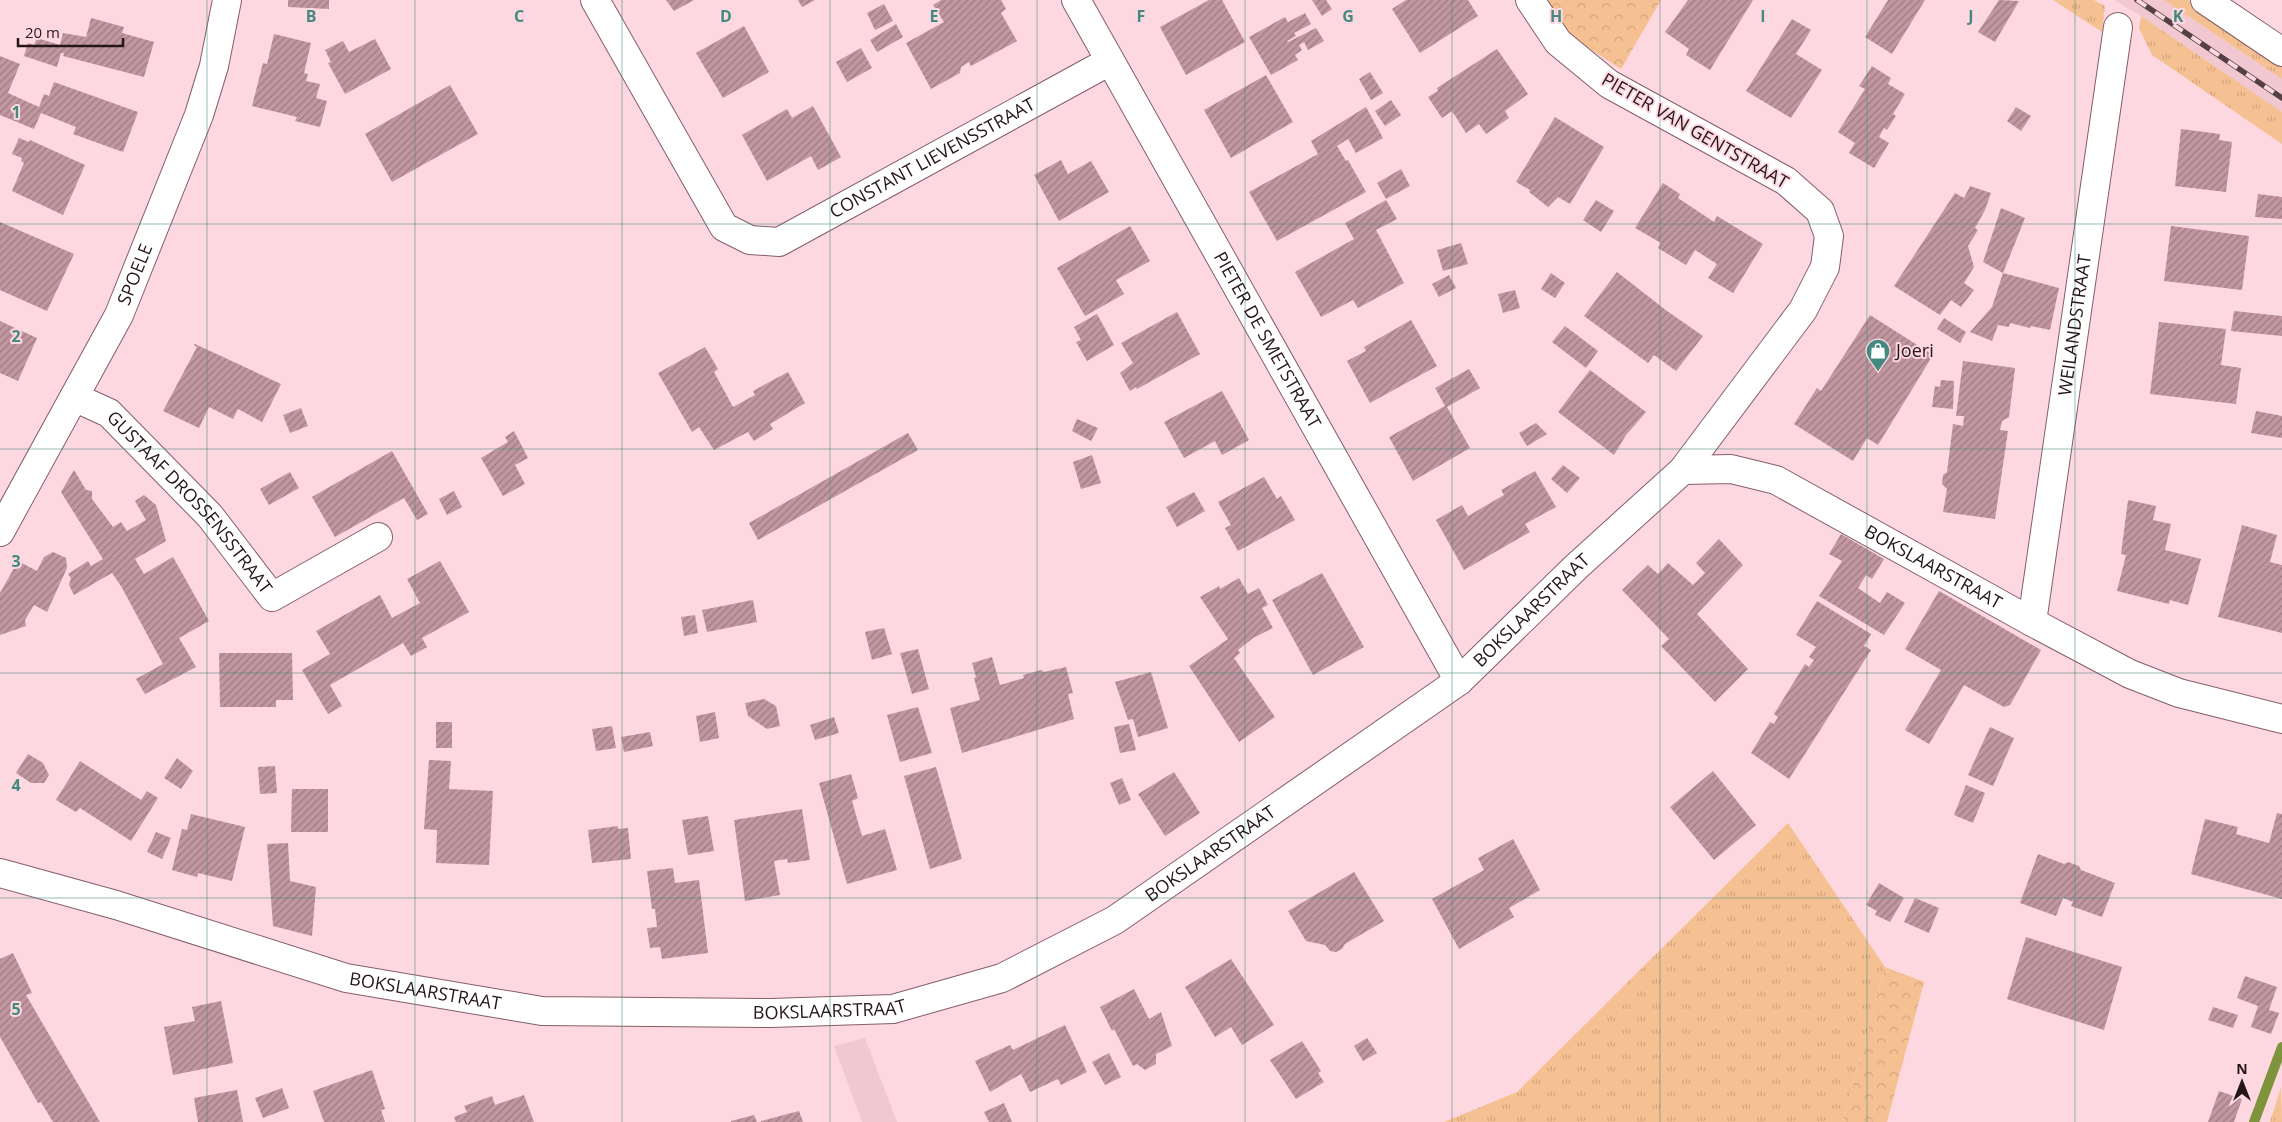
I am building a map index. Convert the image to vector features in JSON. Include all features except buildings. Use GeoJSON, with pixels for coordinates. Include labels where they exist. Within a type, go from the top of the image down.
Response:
{"type":"FeatureCollection","features":[{"type":"Feature","properties":{"kind":"street","name":"SPOELE"},"geometry":{"type":"LineString","coordinates":[[0,532],[119,315],[199,115],[214,66],[227,0]]}},
{"type":"Feature","properties":{"kind":"street","name":"CONSTANT LIEVENSSTRAAT"},"geometry":{"type":"LineString","coordinates":[[595,0],[724,227],[750,240],[779,242],[1110,61]]}},
{"type":"Feature","properties":{"kind":"street","name":"PIETER DE SMETSTRAAT"},"geometry":{"type":"LineString","coordinates":[[1076,0],[1459,680]]}},
{"type":"Feature","properties":{"kind":"street","name":"PIETER VAN GENTSTRAAT"},"geometry":{"type":"LineString","coordinates":[[1530,0],[1558,42],[1609,84],[1786,181],[1820,211],[1829,236],[1824,267],[1803,310],[1683,470]]}},
{"type":"Feature","properties":{"kind":"street"},"geometry":{"type":"LineString","coordinates":[[2205,0],[2282,52]]}},
{"type":"Feature","properties":{"kind":"street","name":"WEILANDSTRAAT"},"geometry":{"type":"LineString","coordinates":[[2032,622],[2118,27]]}},
{"type":"Feature","properties":{"kind":"street","name":"GUSTAAF DROSSENSSTRAAT"},"geometry":{"type":"LineString","coordinates":[[74,397],[109,413],[210,516],[272,597],[378,536]]}},
{"type":"Feature","properties":{"kind":"street","name":"BOKSLAARSTRAAT"},"geometry":{"type":"LineString","coordinates":[[0,873],[116,905],[346,978],[542,1011],[771,1013],[893,1009],[1002,978],[1115,920],[1459,680],[1576,567],[1683,470],[1731,469],[1776,480],[2130,674],[2179,693],[2282,720]]}},
{"type":"Feature","properties":{"kind":"shaded area"},"geometry":{"type":"Polygon","coordinates":[[[2114,0],[2164,0],[2282,79],[2282,112],[2141,16],[2114,0]]]}},
{"type":"Feature","properties":{"kind":"shaded area"},"geometry":{"type":"Polygon","coordinates":[[[865,1038],[897,1122],[862,1122],[834,1046],[865,1038]]]}},
{"type":"Feature","properties":{"kind":"green space"},"geometry":{"type":"Polygon","coordinates":[[[1543,0],[1661,0],[1621,69],[1564,32],[1543,0]]]}},
{"type":"Feature","properties":{"kind":"green space"},"geometry":{"type":"Polygon","coordinates":[[[2053,0],[2094,0],[2105,6],[2102,32],[2053,0]]]}},
{"type":"Feature","properties":{"kind":"green space"},"geometry":{"type":"Polygon","coordinates":[[[2164,0],[2189,0],[2282,63],[2282,79],[2164,0]]]}},
{"type":"Feature","properties":{"kind":"green space"},"geometry":{"type":"Polygon","coordinates":[[[2141,16],[2282,112],[2282,144],[2152,55],[2139,28],[2141,16]]]}},
{"type":"Feature","properties":{"kind":"green space"},"geometry":{"type":"Polygon","coordinates":[[[1788,823],[1885,967],[1843,1122],[1444,1122],[1517,1092],[1788,823]]]}},
{"type":"Feature","properties":{"kind":"green space"},"geometry":{"type":"Polygon","coordinates":[[[1885,967],[1924,982],[1887,1122],[1843,1122],[1885,967]]]}},
{"type":"Feature","properties":{"kind":"green space"},"geometry":{"type":"Polygon","coordinates":[[[2281,1087],[2282,1122],[2270,1122],[2281,1087]]]}},
{"type":"Feature","properties":{"kind":"waterway"},"geometry":{"type":"LineString","coordinates":[[2254,1122],[2282,1047]]}},
{"type":"Feature","properties":{"kind":"railway"},"geometry":{"type":"LineString","coordinates":[[2137,0],[2282,98]]}},
{"type":"Feature","properties":{"kind":"place","name":"Joeri"},"geometry":{"type":"Point","coordinates":[1878,372]}}]}
